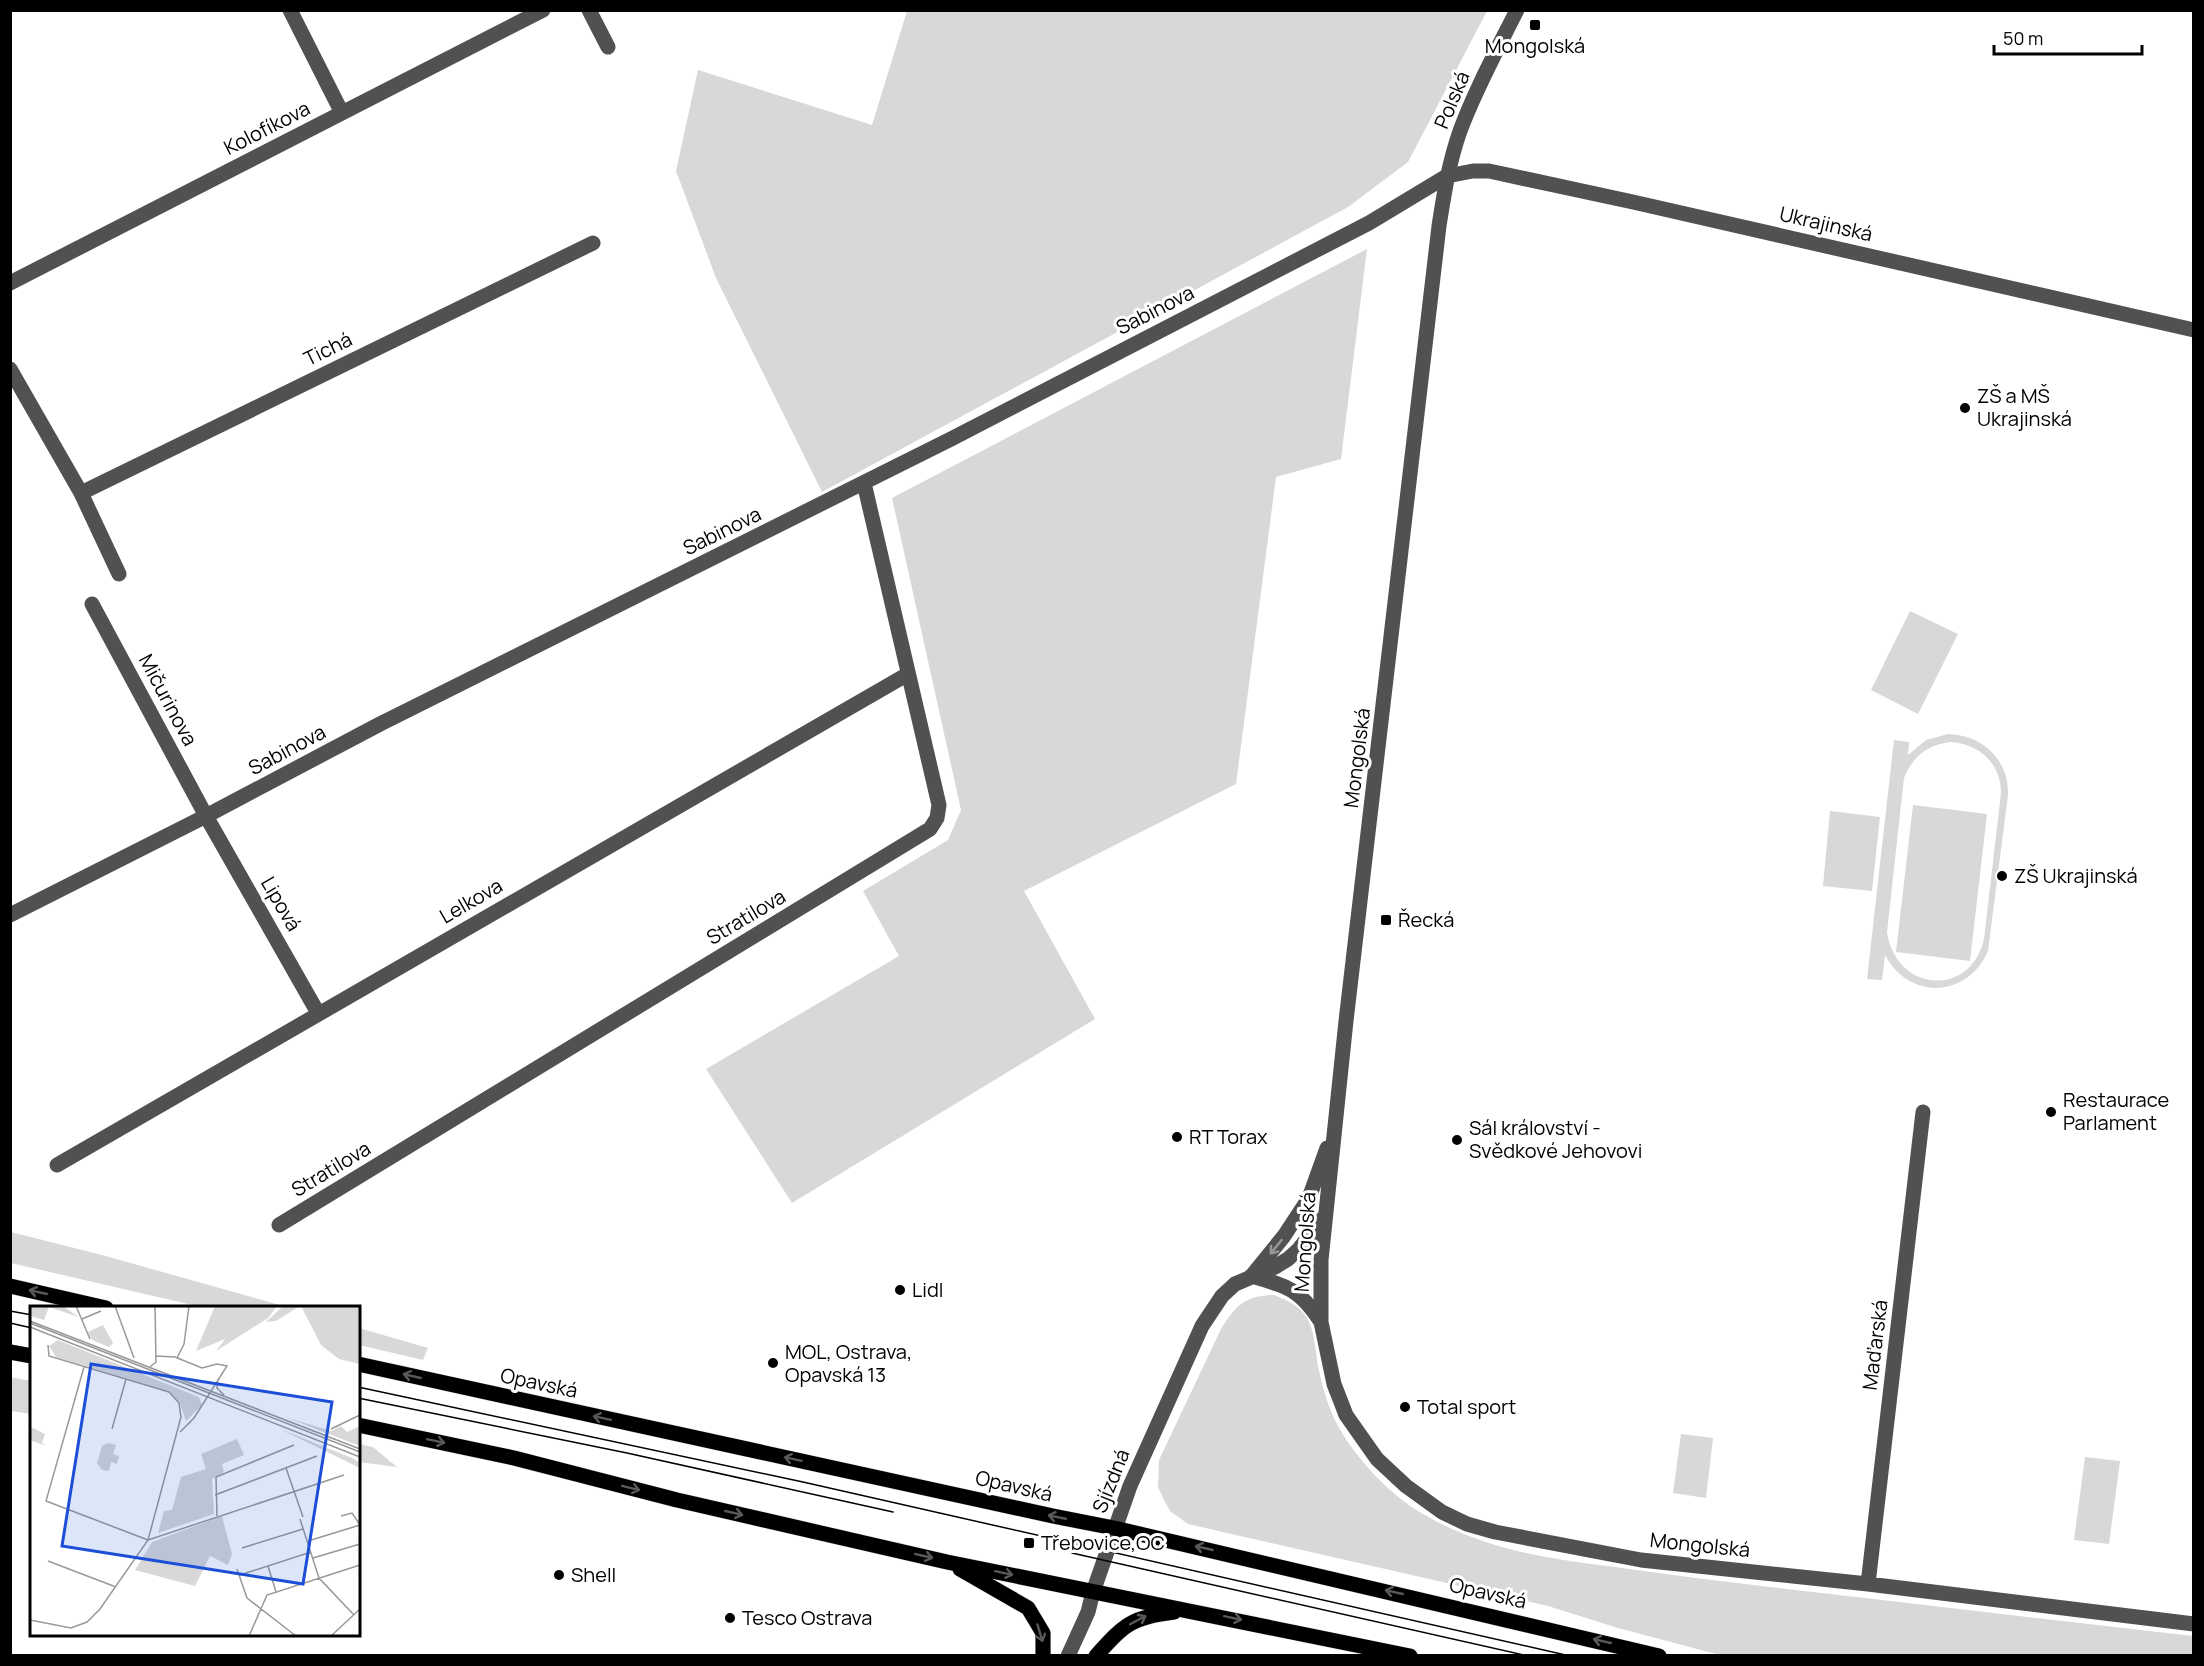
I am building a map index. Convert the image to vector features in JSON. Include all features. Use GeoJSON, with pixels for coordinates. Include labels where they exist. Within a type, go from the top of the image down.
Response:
{"type":"FeatureCollection","features":[{"type":"Feature","properties":{"kind":"main road"},"geometry":{"type":"LineString","coordinates":[[10,1286],[97,1306]]}},
{"type":"Feature","properties":{"kind":"main road"},"geometry":{"type":"LineString","coordinates":[[10,1352],[30,1356]]}},
{"type":"Feature","properties":{"kind":"main road","name":"Opavská"},"geometry":{"type":"LineString","coordinates":[[360,1364],[1114,1528],[1659,1656]]}},
{"type":"Feature","properties":{"kind":"main road"},"geometry":{"type":"LineString","coordinates":[[360,1425],[514,1458],[677,1500],[946,1562],[1410,1656]]}},
{"type":"Feature","properties":{"kind":"main road"},"geometry":{"type":"LineString","coordinates":[[946,1562],[1028,1608],[1043,1633],[1043,1656]]}},
{"type":"Feature","properties":{"kind":"main road"},"geometry":{"type":"LineString","coordinates":[[1096,1656],[1122,1628],[1147,1615],[1192,1610]]}},
{"type":"Feature","properties":{"kind":"street"},"geometry":{"type":"LineString","coordinates":[[290,10],[342,113]]}},
{"type":"Feature","properties":{"kind":"street","name":"Kolofíkova"},"geometry":{"type":"LineString","coordinates":[[10,283],[543,10]]}},
{"type":"Feature","properties":{"kind":"street"},"geometry":{"type":"LineString","coordinates":[[589,10],[608,47]]}},
{"type":"Feature","properties":{"kind":"street","name":"Polská"},"geometry":{"type":"LineString","coordinates":[[1447,176],[1461,131],[1479,87],[1517,10]]}},
{"type":"Feature","properties":{"kind":"street","name":"Ukrajinská"},"geometry":{"type":"LineString","coordinates":[[1447,176],[1473,171],[1489,171],[2193,330]]}},
{"type":"Feature","properties":{"kind":"street","name":"Sabinova"},"geometry":{"type":"LineString","coordinates":[[10,915],[206,816],[380,724],[864,483],[1369,223],[1447,176]]}},
{"type":"Feature","properties":{"kind":"street","name":"Mongolská"},"geometry":{"type":"LineString","coordinates":[[1447,176],[1439,226],[1336,1120],[1322,1260],[1322,1322],[1334,1384],[1340,1401],[1355,1430],[1391,1474],[1442,1512],[1467,1524],[1521,1539],[1641,1560],[1869,1584],[2193,1624]]}},
{"type":"Feature","properties":{"kind":"street","name":"Tichá"},"geometry":{"type":"LineString","coordinates":[[81,493],[593,243]]}},
{"type":"Feature","properties":{"kind":"street"},"geometry":{"type":"LineString","coordinates":[[10,369],[16,394],[81,493],[119,574]]}},
{"type":"Feature","properties":{"kind":"street","name":"Stratilova"},"geometry":{"type":"LineString","coordinates":[[279,1225],[930,829],[937,818],[939,805],[864,483]]}},
{"type":"Feature","properties":{"kind":"street","name":"Mičurinova"},"geometry":{"type":"LineString","coordinates":[[92,604],[206,816]]}},
{"type":"Feature","properties":{"kind":"street","name":"Lelkova"},"geometry":{"type":"LineString","coordinates":[[57,1165],[908,674]]}},
{"type":"Feature","properties":{"kind":"street","name":"Lipová"},"geometry":{"type":"LineString","coordinates":[[206,816],[318,1013]]}},
{"type":"Feature","properties":{"kind":"street","name":"Maďarská"},"geometry":{"type":"LineString","coordinates":[[1869,1584],[1923,1112]]}},
{"type":"Feature","properties":{"kind":"street"},"geometry":{"type":"LineString","coordinates":[[1251,1276],[1284,1236],[1309,1198],[1336,1120]]}},
{"type":"Feature","properties":{"kind":"street"},"geometry":{"type":"LineString","coordinates":[[1251,1276],[1275,1267],[1288,1259],[1327,1214]]}},
{"type":"Feature","properties":{"kind":"street"},"geometry":{"type":"LineString","coordinates":[[1251,1276],[1288,1287],[1311,1305],[1322,1322]]}},
{"type":"Feature","properties":{"kind":"street","name":"Sjízdná"},"geometry":{"type":"LineString","coordinates":[[1068,1656],[1088,1612],[1114,1528],[1130,1486],[1203,1326],[1222,1296],[1235,1284],[1251,1276]]}},
{"type":"Feature","properties":{"kind":"shaded area"},"geometry":{"type":"Polygon","coordinates":[[[907,10],[1487,11],[1408,162],[1348,207],[822,492],[716,278],[676,171],[698,70],[872,125],[907,10]]]}},
{"type":"Feature","properties":{"kind":"shaded area"},"geometry":{"type":"Polygon","coordinates":[[[1367,249],[1341,459],[1276,477],[1236,784],[1024,891],[1095,1019],[792,1203],[706,1069],[899,956],[863,891],[948,840],[961,810],[892,498],[1367,249]]]}},
{"type":"Feature","properties":{"kind":"shaded area"},"geometry":{"type":"Polygon","coordinates":[[[1910,611],[1958,634],[1918,714],[1871,690],[1910,611]]]}},
{"type":"Feature","properties":{"kind":"shaded area"},"geometry":{"type":"Polygon","coordinates":[[[1948,734],[1960,735],[1982,744],[1991,751],[2004,770],[2008,795],[1988,951],[1979,967],[1966,978],[1953,985],[1938,988],[1923,986],[1908,980],[1895,970],[1885,955],[1882,980],[1867,979],[1894,740],[1909,742],[1908,755],[1926,740],[1948,734]],[[1951,742],[1928,749],[1916,758],[1904,778],[1887,932],[1893,952],[1904,967],[1918,977],[1934,980],[1950,979],[1965,971],[1976,958],[1984,939],[2001,793],[1997,773],[1987,757],[1980,751],[1951,742]]]}},
{"type":"Feature","properties":{"kind":"shaded area"},"geometry":{"type":"Polygon","coordinates":[[[1913,805],[1987,814],[1970,961],[1896,952],[1913,805]]]}},
{"type":"Feature","properties":{"kind":"shaded area"},"geometry":{"type":"Polygon","coordinates":[[[1830,811],[1880,817],[1872,891],[1823,886],[1830,811]]]}},
{"type":"Feature","properties":{"kind":"shaded area"},"geometry":{"type":"Polygon","coordinates":[[[11,1232],[283,1306],[197,1306],[11,1263],[11,1232]]]}},
{"type":"Feature","properties":{"kind":"shaded area"},"geometry":{"type":"Polygon","coordinates":[[[1274,1295],[1295,1305],[1308,1321],[1313,1333],[1325,1394],[1336,1422],[1351,1447],[1394,1494],[1418,1511],[1467,1535],[1517,1551],[1542,1556],[1677,1576],[2193,1636],[2193,1655],[1720,1655],[1618,1628],[1548,1606],[1188,1524],[1170,1511],[1158,1487],[1159,1460],[1226,1321],[1242,1303],[1256,1297],[1274,1295]]]}},
{"type":"Feature","properties":{"kind":"shaded area"},"geometry":{"type":"Polygon","coordinates":[[[360,1328],[428,1348],[423,1360],[360,1345],[360,1328]]]}},
{"type":"Feature","properties":{"kind":"shaded area"},"geometry":{"type":"Polygon","coordinates":[[[10,1377],[30,1381],[30,1414],[11,1411],[10,1377]]]}},
{"type":"Feature","properties":{"kind":"shaded area"},"geometry":{"type":"Polygon","coordinates":[[[1681,1434],[1713,1438],[1706,1498],[1673,1493],[1681,1434]]]}},
{"type":"Feature","properties":{"kind":"shaded area"},"geometry":{"type":"Polygon","coordinates":[[[360,1444],[373,1447],[397,1467],[360,1462],[360,1444]]]}},
{"type":"Feature","properties":{"kind":"shaded area"},"geometry":{"type":"Polygon","coordinates":[[[2085,1457],[2120,1461],[2109,1544],[2074,1540],[2085,1457]]]}},
{"type":"Feature","properties":{"kind":"tram line"},"geometry":{"type":"LineString","coordinates":[[10,1311],[30,1315]]}},
{"type":"Feature","properties":{"kind":"tram line"},"geometry":{"type":"LineString","coordinates":[[10,1323],[30,1328]]}},
{"type":"Feature","properties":{"kind":"tram line"},"geometry":{"type":"LineString","coordinates":[[360,1387],[803,1482],[1570,1656]]}},
{"type":"Feature","properties":{"kind":"tram line"},"geometry":{"type":"LineString","coordinates":[[360,1398],[627,1453],[893,1512]]}},
{"type":"Feature","properties":{"kind":"tram line"},"geometry":{"type":"LineString","coordinates":[[1072,1553],[1528,1656]]}},
{"type":"Feature","properties":{"kind":"place","name":"Mongolská"},"geometry":{"type":"Point","coordinates":[1535,25]}},
{"type":"Feature","properties":{"kind":"place","name":"ZŠ a MŠ Ukrajinská"},"geometry":{"type":"Point","coordinates":[1965,408]}},
{"type":"Feature","properties":{"kind":"place","name":"ZŠ Ukrajinská"},"geometry":{"type":"Point","coordinates":[2002,876]}},
{"type":"Feature","properties":{"kind":"place","name":"Řecká"},"geometry":{"type":"Point","coordinates":[1386,920]}},
{"type":"Feature","properties":{"kind":"place","name":"Restaurace Parlament"},"geometry":{"type":"Point","coordinates":[2051,1112]}},
{"type":"Feature","properties":{"kind":"place","name":"RT Torax"},"geometry":{"type":"Point","coordinates":[1177,1137]}},
{"type":"Feature","properties":{"kind":"place","name":"Sál království - Svědkové Jehovovi"},"geometry":{"type":"Point","coordinates":[1457,1140]}},
{"type":"Feature","properties":{"kind":"place","name":"Lidl"},"geometry":{"type":"Point","coordinates":[900,1290]}},
{"type":"Feature","properties":{"kind":"place","name":"MOL, Ostrava, Opavská 13"},"geometry":{"type":"Point","coordinates":[773,1363]}},
{"type":"Feature","properties":{"kind":"place","name":"Total sport"},"geometry":{"type":"Point","coordinates":[1405,1407]}},
{"type":"Feature","properties":{"kind":"place","name":"Třebovice,OC"},"geometry":{"type":"Point","coordinates":[1029,1543]}},
{"type":"Feature","properties":{"kind":"place","name":"Shell"},"geometry":{"type":"Point","coordinates":[559,1575]}},
{"type":"Feature","properties":{"kind":"place","name":"Tesco Ostrava"},"geometry":{"type":"Point","coordinates":[730,1618]}}]}
